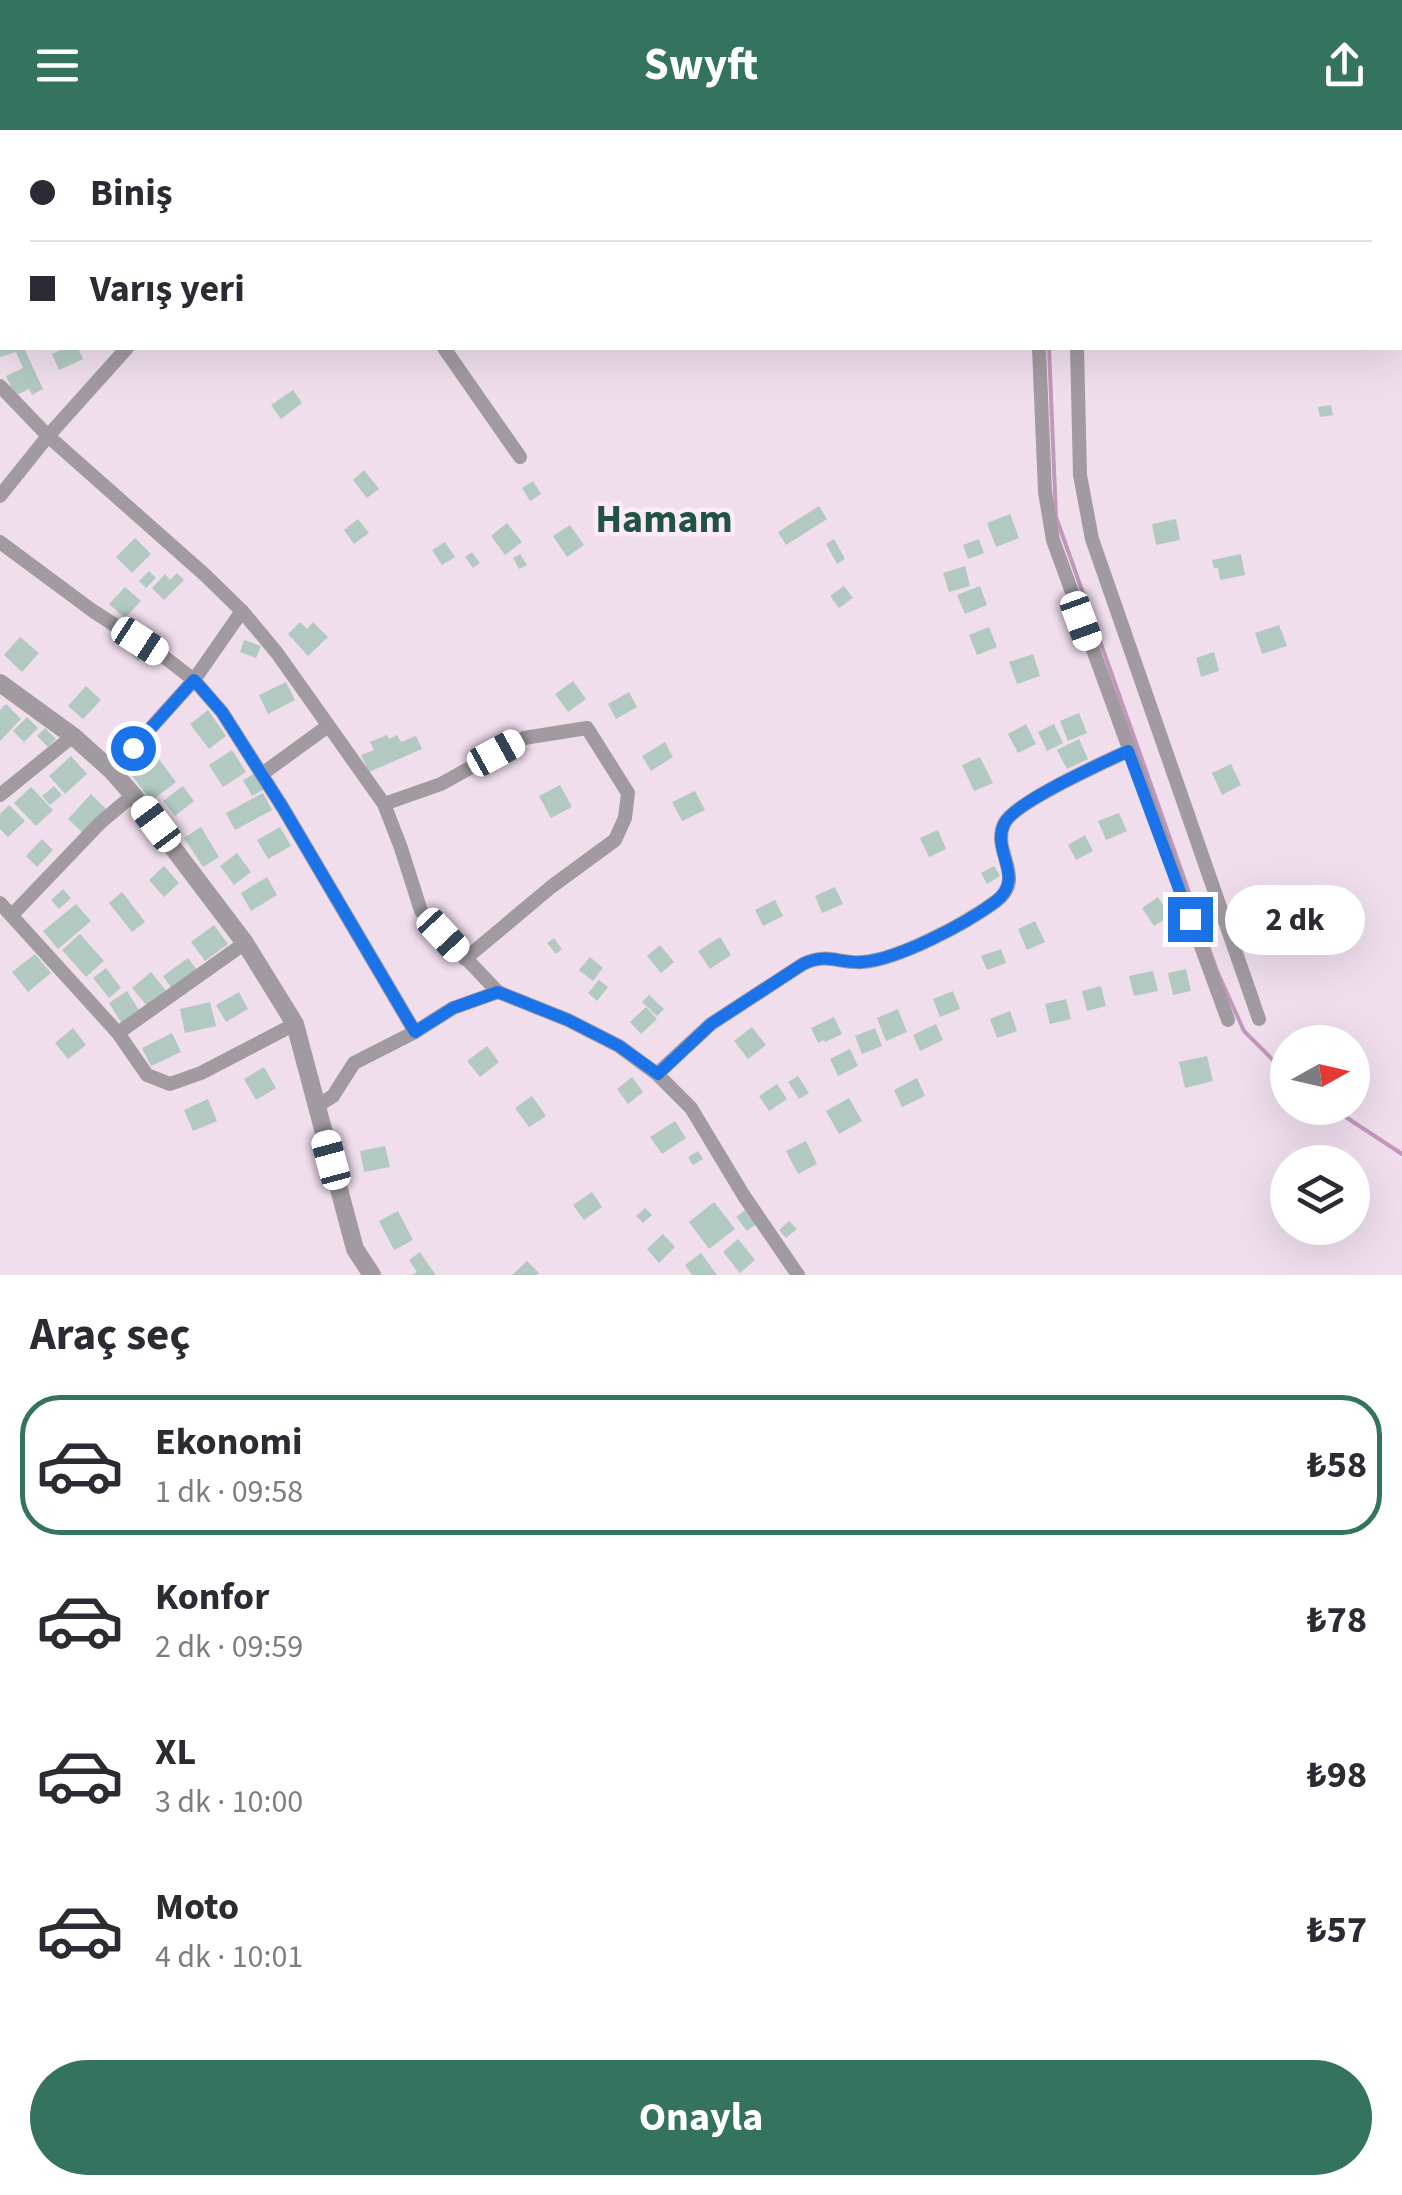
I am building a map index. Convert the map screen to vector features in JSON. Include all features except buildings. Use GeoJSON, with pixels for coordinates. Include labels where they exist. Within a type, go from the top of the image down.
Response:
{"type":"FeatureCollection","features":[{"type":"Feature","properties":{"kind":"street"},"geometry":{"type":"LineString","coordinates":[[0,496],[125,350]]}},
{"type":"Feature","properties":{"kind":"street"},"geometry":{"type":"LineString","coordinates":[[445,350],[520,458]]}},
{"type":"Feature","properties":{"kind":"street"},"geometry":{"type":"LineString","coordinates":[[1039,350],[1045,492],[1058,556],[1228,1020]]}},
{"type":"Feature","properties":{"kind":"street"},"geometry":{"type":"LineString","coordinates":[[1077,350],[1080,475],[1092,539],[1259,1019]]}},
{"type":"Feature","properties":{"kind":"street"},"geometry":{"type":"LineString","coordinates":[[0,386],[48,436],[242,611],[384,804],[422,911],[465,959],[498,992],[619,1046],[658,1074],[691,1108],[798,1275]]}},
{"type":"Feature","properties":{"kind":"street"},"geometry":{"type":"LineString","coordinates":[[0,542],[93,611],[163,656],[194,680],[222,712],[415,1032]]}},
{"type":"Feature","properties":{"kind":"street"},"geometry":{"type":"LineString","coordinates":[[112,771],[194,680],[242,611]]}},
{"type":"Feature","properties":{"kind":"street"},"geometry":{"type":"LineString","coordinates":[[0,683],[73,736],[134,794],[245,943],[295,1024],[355,1249],[372,1275]]}},
{"type":"Feature","properties":{"kind":"street"},"geometry":{"type":"LineString","coordinates":[[262,774],[328,726]]}},
{"type":"Feature","properties":{"kind":"street"},"geometry":{"type":"LineString","coordinates":[[384,804],[442,784],[524,738],[587,728],[628,793],[625,818],[615,840],[465,959]]}},
{"type":"Feature","properties":{"kind":"street"},"geometry":{"type":"LineString","coordinates":[[0,795],[73,736]]}},
{"type":"Feature","properties":{"kind":"street"},"geometry":{"type":"LineString","coordinates":[[658,1074],[711,1024],[803,964],[830,957],[855,962],[875,960],[932,938],[996,901],[1006,890],[1009,878],[1001,839],[1006,820],[1060,784],[1128,751]]}},
{"type":"Feature","properties":{"kind":"street"},"geometry":{"type":"LineString","coordinates":[[12,915],[100,823],[134,794]]}},
{"type":"Feature","properties":{"kind":"street"},"geometry":{"type":"LineString","coordinates":[[0,903],[118,1033],[147,1074],[170,1084],[201,1073],[295,1024]]}},
{"type":"Feature","properties":{"kind":"street"},"geometry":{"type":"LineString","coordinates":[[118,1033],[245,943]]}},
{"type":"Feature","properties":{"kind":"street"},"geometry":{"type":"LineString","coordinates":[[317,1106],[333,1096],[354,1063],[453,1008],[498,992]]}},
{"type":"Feature","properties":{"kind":"waterway"},"geometry":{"type":"LineString","coordinates":[[1049,350],[1056,517],[1217,971],[1244,1031],[1270,1057]]}},
{"type":"Feature","properties":{"kind":"waterway"},"geometry":{"type":"LineString","coordinates":[[1358,1125],[1402,1154]]}},
{"type":"Feature","properties":{"kind":"district","name":"Hamam"},"geometry":{"type":"Point","coordinates":[664,518]}},
{"type":"Feature","properties":{"kind":"route"},"geometry":{"type":"LineString","coordinates":[[133,748],[194,680],[222,712],[283,808],[415,1032],[453,1008],[498,992],[619,1046],[658,1074],[696,1035],[803,964],[830,957],[855,962],[875,960],[932,938],[996,901],[1006,890],[1009,878],[1001,839],[1010,815],[1060,784],[1128,751],[1190,919]]}}]}
